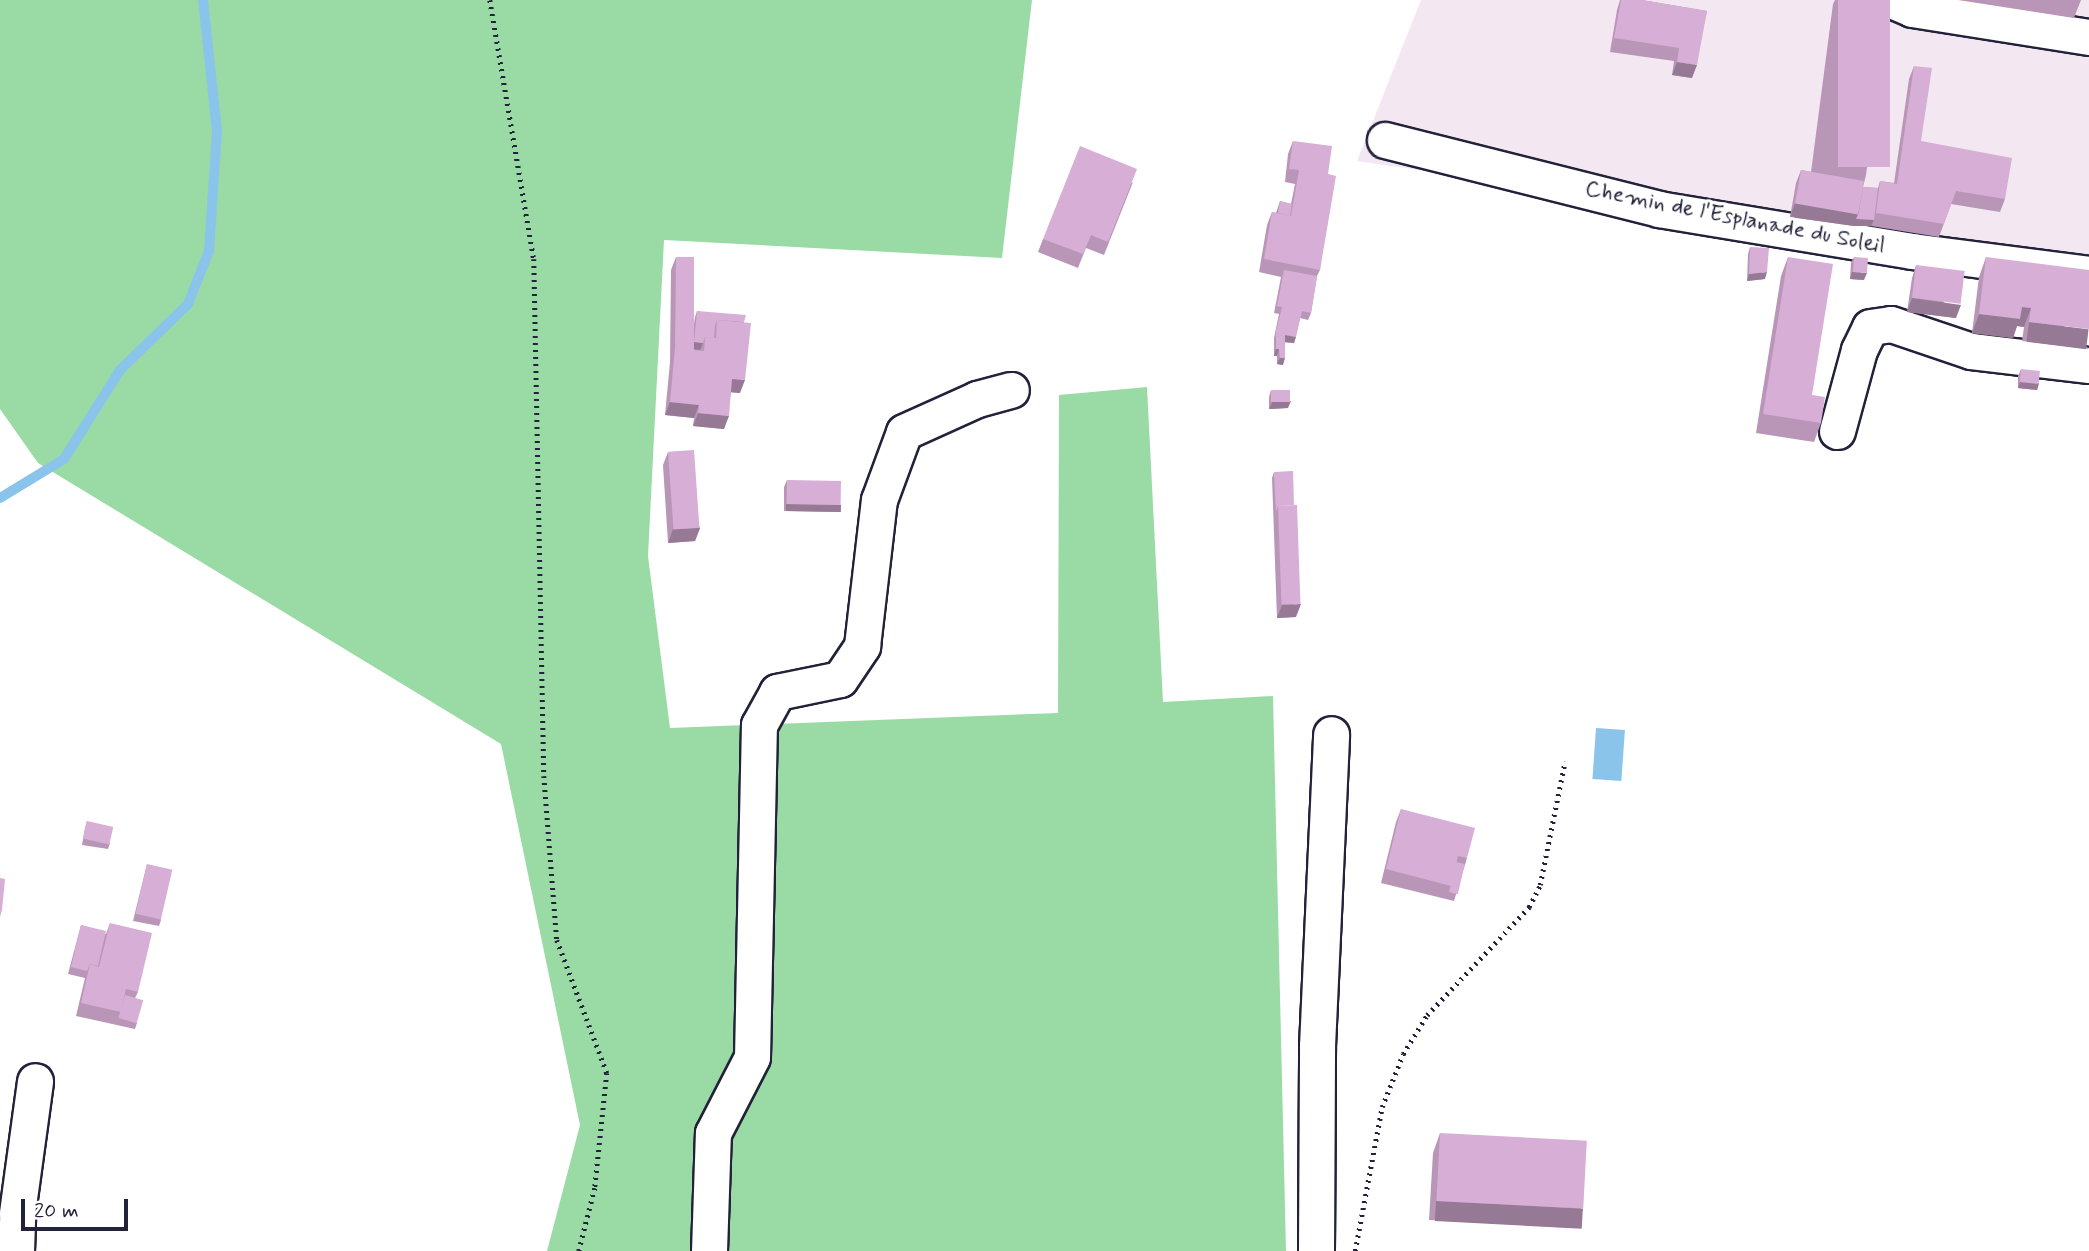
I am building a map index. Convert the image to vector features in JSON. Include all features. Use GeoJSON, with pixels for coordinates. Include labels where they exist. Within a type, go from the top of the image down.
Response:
{"type":"FeatureCollection","features":[{"type":"Feature","properties":{"kind":"street"},"geometry":{"type":"LineString","coordinates":[[1891,0],[1912,9],[2089,37]]}},
{"type":"Feature","properties":{"kind":"street","name":"Chemin de l'Esplanade du Soleil"},"geometry":{"type":"LineString","coordinates":[[1385,140],[1659,209],[1912,251],[2089,274]]}},
{"type":"Feature","properties":{"kind":"street"},"geometry":{"type":"LineString","coordinates":[[1837,431],[1860,350],[1870,327],[1891,324],[1971,351],[2089,365]]}},
{"type":"Feature","properties":{"kind":"street"},"geometry":{"type":"LineString","coordinates":[[709,1251],[713,1133],[752,1057],[759,725],[777,692],[840,679],[862,646],[879,500],[904,432],[977,399],[1011,390]]}},
{"type":"Feature","properties":{"kind":"street"},"geometry":{"type":"LineString","coordinates":[[1316,1251],[1317,1046],[1331,734]]}},
{"type":"Feature","properties":{"kind":"street"},"geometry":{"type":"LineString","coordinates":[[16,1251],[17,1213],[35,1081]]}},
{"type":"Feature","properties":{"kind":"path"},"geometry":{"type":"LineString","coordinates":[[490,0],[534,259],[544,776],[557,940],[607,1073],[595,1188],[579,1251]]}},
{"type":"Feature","properties":{"kind":"path"},"geometry":{"type":"LineString","coordinates":[[1355,1251],[1382,1107],[1404,1054],[1427,1015],[1529,907],[1541,885],[1565,761]]}},
{"type":"Feature","properties":{"kind":"shaded area"},"geometry":{"type":"Polygon","coordinates":[[[1421,0],[2089,0],[2089,259],[1997,254],[1357,161],[1421,0]]]}},
{"type":"Feature","properties":{"kind":"green space"},"geometry":{"type":"Polygon","coordinates":[[[0,0],[1032,0],[1002,258],[664,240],[648,556],[670,728],[1058,713],[1059,395],[1147,387],[1163,702],[1273,696],[1286,1251],[547,1251],[580,1125],[501,744],[38,463],[0,409],[0,0]]]}},
{"type":"Feature","properties":{"kind":"water"},"geometry":{"type":"Polygon","coordinates":[[[1596,728],[1625,730],[1621,781],[1592,779],[1596,728]]]}},
{"type":"Feature","properties":{"kind":"building"},"geometry":{"type":"Polygon","coordinates":[[[1621,0],[1642,0],[1707,11],[1697,65],[1677,62],[1679,48],[1614,38],[1621,0]]]}},
{"type":"Feature","properties":{"kind":"building"},"geometry":{"type":"Polygon","coordinates":[[[1838,0],[1890,0],[1890,167],[1838,167],[1838,0]]]}},
{"type":"Feature","properties":{"kind":"building"},"geometry":{"type":"Polygon","coordinates":[[[1914,66],[1932,68],[1921,141],[2012,158],[2005,199],[1956,191],[1944,224],[1876,213],[1880,181],[1897,184],[1914,66]]]}},
{"type":"Feature","properties":{"kind":"building"},"geometry":{"type":"Polygon","coordinates":[[[1293,141],[1332,146],[1328,174],[1336,176],[1320,270],[1264,259],[1272,212],[1291,216],[1299,170],[1289,169],[1293,141]]]}},
{"type":"Feature","properties":{"kind":"building"},"geometry":{"type":"Polygon","coordinates":[[[1080,146],[1137,169],[1108,242],[1091,235],[1083,254],[1043,239],[1080,146]]]}},
{"type":"Feature","properties":{"kind":"building"},"geometry":{"type":"Polygon","coordinates":[[[1801,170],[1864,181],[1858,215],[1795,203],[1801,170]]]}},
{"type":"Feature","properties":{"kind":"building"},"geometry":{"type":"Polygon","coordinates":[[[1863,187],[1878,188],[1874,220],[1856,219],[1863,187]]]}},
{"type":"Feature","properties":{"kind":"building"},"geometry":{"type":"Polygon","coordinates":[[[1280,201],[1292,204],[1290,216],[1278,213],[1280,201]]]}},
{"type":"Feature","properties":{"kind":"building"},"geometry":{"type":"Polygon","coordinates":[[[1750,247],[1769,248],[1767,272],[1749,274],[1750,247]]]}},
{"type":"Feature","properties":{"kind":"building"},"geometry":{"type":"Polygon","coordinates":[[[676,257],[694,257],[694,350],[704,351],[705,337],[716,338],[717,320],[751,323],[745,380],[732,379],[729,416],[698,413],[699,405],[670,402],[675,348],[676,257]]]}},
{"type":"Feature","properties":{"kind":"building"},"geometry":{"type":"Polygon","coordinates":[[[1788,257],[1833,264],[1812,395],[1825,397],[1821,423],[1763,414],[1788,257]]]}},
{"type":"Feature","properties":{"kind":"building"},"geometry":{"type":"Polygon","coordinates":[[[1854,257],[1868,258],[1867,273],[1853,272],[1854,257]]]}},
{"type":"Feature","properties":{"kind":"building"},"geometry":{"type":"Polygon","coordinates":[[[1986,257],[2089,270],[2089,329],[2029,322],[2031,308],[2022,307],[2020,319],[1979,314],[1986,257]]]}},
{"type":"Feature","properties":{"kind":"building"},"geometry":{"type":"Polygon","coordinates":[[[1916,265],[1965,271],[1961,304],[1912,298],[1916,265]]]}},
{"type":"Feature","properties":{"kind":"building"},"geometry":{"type":"Polygon","coordinates":[[[1284,270],[1317,276],[1311,313],[1302,311],[1296,337],[1285,335],[1285,358],[1280,358],[1279,349],[1276,349],[1276,331],[1282,307],[1277,306],[1284,270]]]}},
{"type":"Feature","properties":{"kind":"building"},"geometry":{"type":"Polygon","coordinates":[[[697,311],[746,315],[744,322],[717,320],[714,338],[705,337],[703,343],[694,342],[697,311]]]}},
{"type":"Feature","properties":{"kind":"building"},"geometry":{"type":"Polygon","coordinates":[[[2021,369],[2040,371],[2039,384],[2020,382],[2021,369]]]}},
{"type":"Feature","properties":{"kind":"building"},"geometry":{"type":"Polygon","coordinates":[[[1271,390],[1290,390],[1290,402],[1271,402],[1271,390]]]}},
{"type":"Feature","properties":{"kind":"building"},"geometry":{"type":"Polygon","coordinates":[[[694,450],[699,528],[674,530],[668,452],[694,450]]]}},
{"type":"Feature","properties":{"kind":"building"},"geometry":{"type":"Polygon","coordinates":[[[1293,471],[1294,505],[1278,506],[1276,512],[1274,472],[1293,471]]]}},
{"type":"Feature","properties":{"kind":"building"},"geometry":{"type":"Polygon","coordinates":[[[787,480],[841,481],[841,505],[787,504],[787,480]]]}},
{"type":"Feature","properties":{"kind":"building"},"geometry":{"type":"Polygon","coordinates":[[[1297,505],[1300,604],[1281,605],[1278,506],[1297,505]]]}},
{"type":"Feature","properties":{"kind":"building"},"geometry":{"type":"Polygon","coordinates":[[[1401,809],[1475,828],[1467,858],[1458,856],[1451,886],[1386,869],[1401,809]]]}},
{"type":"Feature","properties":{"kind":"building"},"geometry":{"type":"Polygon","coordinates":[[[87,821],[113,827],[109,845],[83,839],[87,821]]]}},
{"type":"Feature","properties":{"kind":"building"},"geometry":{"type":"Polygon","coordinates":[[[1456,862],[1465,864],[1458,894],[1449,892],[1456,862]]]}},
{"type":"Feature","properties":{"kind":"building"},"geometry":{"type":"Polygon","coordinates":[[[147,864],[172,870],[161,920],[136,914],[147,864]]]}},
{"type":"Feature","properties":{"kind":"building"},"geometry":{"type":"Polygon","coordinates":[[[0,878],[5,879],[0,917],[0,878]]]}},
{"type":"Feature","properties":{"kind":"building"},"geometry":{"type":"Polygon","coordinates":[[[110,923],[152,933],[138,992],[126,989],[121,1012],[81,1003],[90,964],[99,967],[110,923]]]}},
{"type":"Feature","properties":{"kind":"building"},"geometry":{"type":"Polygon","coordinates":[[[81,925],[106,931],[98,966],[90,964],[87,971],[71,967],[81,925]]]}},
{"type":"Feature","properties":{"kind":"building"},"geometry":{"type":"Polygon","coordinates":[[[125,995],[143,1000],[137,1023],[118,1018],[125,995]]]}},
{"type":"Feature","properties":{"kind":"building"},"geometry":{"type":"Polygon","coordinates":[[[1440,1133],[1587,1141],[1583,1209],[1436,1201],[1440,1133]]]}},
{"type":"Feature","properties":{"kind":"waterway"},"geometry":{"type":"LineString","coordinates":[[0,498],[64,459],[120,370],[188,304],[209,251],[217,131],[203,0]]}}]}
